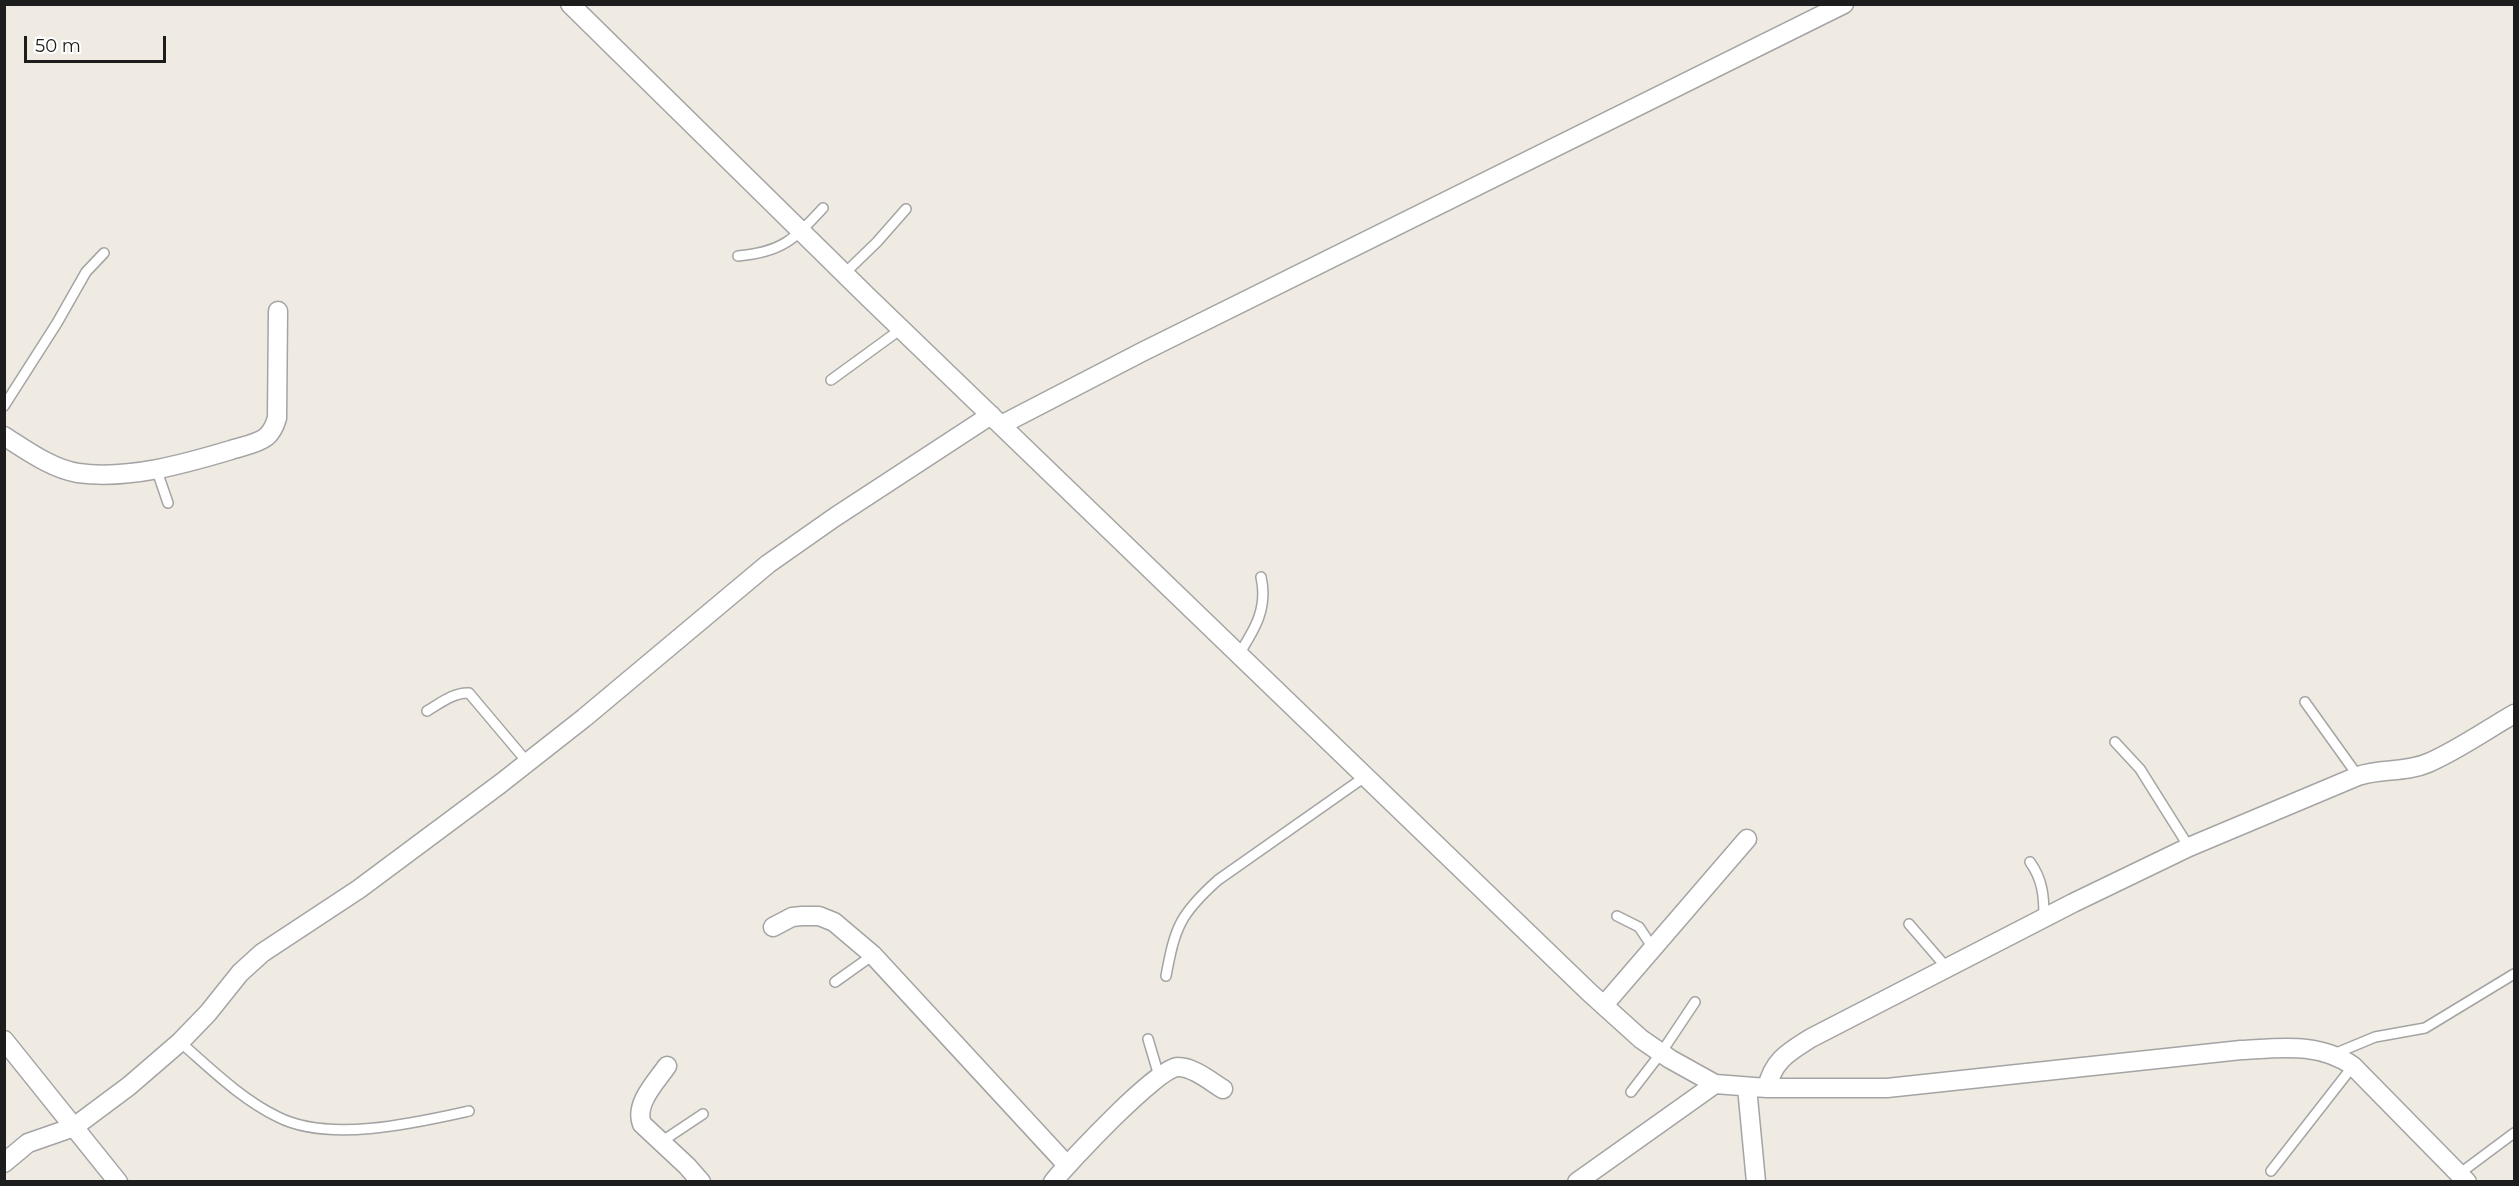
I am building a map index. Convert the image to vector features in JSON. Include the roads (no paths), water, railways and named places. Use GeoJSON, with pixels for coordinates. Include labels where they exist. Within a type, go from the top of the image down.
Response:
{"type":"FeatureCollection","features":[{"type":"Feature","properties":{"kind":"street"},"geometry":{"type":"LineString","coordinates":[[570,4],[844,273],[1604,1005],[1661,1053],[1715,1084],[1767,1088],[1887,1088],[2241,1050],[2310,1049],[2334,1054],[2353,1066],[2463,1178]]}},
{"type":"Feature","properties":{"kind":"street"},"geometry":{"type":"LineString","coordinates":[[4,1163],[28,1143],[74,1127],[129,1086],[180,1042],[208,1013],[240,973],[262,953],[359,889],[528,763],[768,564],[835,516],[996,420],[1153,347],[1844,4]]}},
{"type":"Feature","properties":{"kind":"street"},"geometry":{"type":"LineString","coordinates":[[4,436],[62,469],[78,473],[102,474],[193,461],[259,441],[274,427],[277,418],[278,311]]}},
{"type":"Feature","properties":{"kind":"street"},"geometry":{"type":"LineString","coordinates":[[1767,1088],[1773,1069],[1791,1051],[1811,1038],[2044,918],[2189,847],[2358,776],[2380,771],[2409,769],[2427,763],[2514,714]]}},
{"type":"Feature","properties":{"kind":"street"},"geometry":{"type":"LineString","coordinates":[[1604,1005],[1747,839]]}},
{"type":"Feature","properties":{"kind":"street"},"geometry":{"type":"LineString","coordinates":[[773,927],[792,917],[819,916],[834,922],[873,955],[1067,1165]]}},
{"type":"Feature","properties":{"kind":"street"},"geometry":{"type":"LineString","coordinates":[[4,1040],[118,1182]]}},
{"type":"Feature","properties":{"kind":"street"},"geometry":{"type":"LineString","coordinates":[[667,1066],[642,1102],[639,1118],[642,1124],[687,1166],[700,1182]]}},
{"type":"Feature","properties":{"kind":"street"},"geometry":{"type":"LineString","coordinates":[[1053,1182],[1067,1165],[1159,1076],[1175,1066],[1186,1068],[1223,1089]]}},
{"type":"Feature","properties":{"kind":"street"},"geometry":{"type":"LineString","coordinates":[[1577,1182],[1715,1084]]}},
{"type":"Feature","properties":{"kind":"street"},"geometry":{"type":"LineString","coordinates":[[1747,1087],[1756,1182]]}},
{"type":"Feature","properties":{"kind":"lane"},"geometry":{"type":"LineString","coordinates":[[738,256],[773,251],[801,231],[823,208]]}},
{"type":"Feature","properties":{"kind":"lane"},"geometry":{"type":"LineString","coordinates":[[844,273],[877,242],[906,209]]}},
{"type":"Feature","properties":{"kind":"lane"},"geometry":{"type":"LineString","coordinates":[[4,406],[53,330],[86,272],[104,254]]}},
{"type":"Feature","properties":{"kind":"lane"},"geometry":{"type":"LineString","coordinates":[[831,380],[902,329]]}},
{"type":"Feature","properties":{"kind":"lane"},"geometry":{"type":"LineString","coordinates":[[156,468],[168,503]]}},
{"type":"Feature","properties":{"kind":"lane"},"geometry":{"type":"LineString","coordinates":[[1239,654],[1254,631],[1264,604],[1261,577]]}},
{"type":"Feature","properties":{"kind":"lane"},"geometry":{"type":"LineString","coordinates":[[427,711],[456,695],[468,693],[528,763]]}},
{"type":"Feature","properties":{"kind":"lane"},"geometry":{"type":"LineString","coordinates":[[2305,702],[2358,776]]}},
{"type":"Feature","properties":{"kind":"lane"},"geometry":{"type":"LineString","coordinates":[[2115,742],[2140,769],[2189,847]]}},
{"type":"Feature","properties":{"kind":"lane"},"geometry":{"type":"LineString","coordinates":[[1166,976],[1176,929],[1198,897],[1218,880],[1366,776]]}},
{"type":"Feature","properties":{"kind":"lane"},"geometry":{"type":"LineString","coordinates":[[2030,862],[2042,887],[2044,918]]}},
{"type":"Feature","properties":{"kind":"lane"},"geometry":{"type":"LineString","coordinates":[[1617,916],[1639,927],[1653,948]]}},
{"type":"Feature","properties":{"kind":"lane"},"geometry":{"type":"LineString","coordinates":[[1908,924],[1947,968]]}},
{"type":"Feature","properties":{"kind":"lane"},"geometry":{"type":"LineString","coordinates":[[836,982],[873,955]]}},
{"type":"Feature","properties":{"kind":"lane"},"geometry":{"type":"LineString","coordinates":[[2334,1054],[2375,1036],[2426,1028],[2514,974]]}},
{"type":"Feature","properties":{"kind":"lane"},"geometry":{"type":"LineString","coordinates":[[1631,1092],[1661,1053],[1695,1002]]}},
{"type":"Feature","properties":{"kind":"lane"},"geometry":{"type":"LineString","coordinates":[[1148,1039],[1159,1076]]}},
{"type":"Feature","properties":{"kind":"lane"},"geometry":{"type":"LineString","coordinates":[[180,1042],[244,1097],[280,1118],[312,1128],[370,1128],[418,1122],[468,1111]]}},
{"type":"Feature","properties":{"kind":"lane"},"geometry":{"type":"LineString","coordinates":[[2271,1172],[2353,1066]]}},
{"type":"Feature","properties":{"kind":"lane"},"geometry":{"type":"LineString","coordinates":[[661,1142],[703,1114]]}},
{"type":"Feature","properties":{"kind":"lane"},"geometry":{"type":"LineString","coordinates":[[2463,1178],[2514,1132]]}}]}
